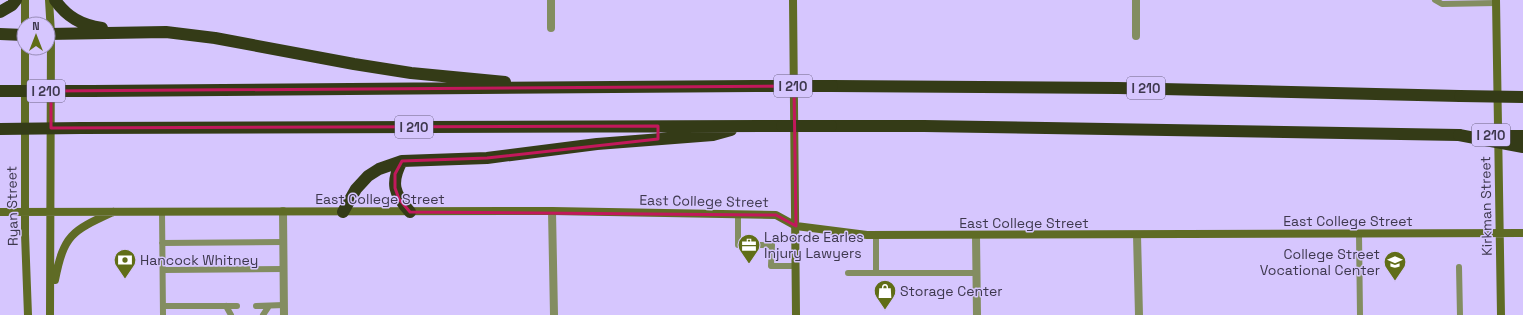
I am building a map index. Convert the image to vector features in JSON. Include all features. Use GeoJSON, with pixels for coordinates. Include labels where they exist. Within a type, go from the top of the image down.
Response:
{"type":"FeatureCollection","features":[{"type":"Feature","properties":{"kind":"highway"},"geometry":{"type":"LineString","coordinates":[[0,12],[12,5],[16,0]]}},
{"type":"Feature","properties":{"kind":"highway"},"geometry":{"type":"LineString","coordinates":[[55,0],[64,12],[76,21],[94,27],[131,31]]}},
{"type":"Feature","properties":{"kind":"highway"},"geometry":{"type":"LineString","coordinates":[[56,34],[131,31],[166,32],[215,38],[411,73],[578,88]]}},
{"type":"Feature","properties":{"kind":"highway"},"geometry":{"type":"LineString","coordinates":[[0,34],[16,35]]}},
{"type":"Feature","properties":{"kind":"highway","name":"I 210"},"geometry":{"type":"LineString","coordinates":[[0,91],[832,86],[1118,88],[1523,97]]}},
{"type":"Feature","properties":{"kind":"highway"},"geometry":{"type":"LineString","coordinates":[[343,212],[356,189],[368,176],[379,169],[402,161],[487,158],[597,144],[713,135],[751,126]]}},
{"type":"Feature","properties":{"kind":"highway","name":"I 210"},"geometry":{"type":"LineString","coordinates":[[0,128],[831,126],[1523,136]]}},
{"type":"Feature","properties":{"kind":"highway"},"geometry":{"type":"LineString","coordinates":[[1459,135],[1523,147]]}},
{"type":"Feature","properties":{"kind":"highway"},"geometry":{"type":"LineString","coordinates":[[402,161],[395,174],[395,188],[399,199],[410,212]]}},
{"type":"Feature","properties":{"kind":"main road","name":"Ryan Street"},"geometry":{"type":"LineString","coordinates":[[25,0],[25,16]]}},
{"type":"Feature","properties":{"kind":"main road"},"geometry":{"type":"LineString","coordinates":[[49,0],[49,16]]}},
{"type":"Feature","properties":{"kind":"main road"},"geometry":{"type":"LineString","coordinates":[[793,0],[796,315]]}},
{"type":"Feature","properties":{"kind":"main road","name":"Kirkman Street"},"geometry":{"type":"LineString","coordinates":[[1496,2],[1501,315]]}},
{"type":"Feature","properties":{"kind":"main road","name":"Ryan Street"},"geometry":{"type":"LineString","coordinates":[[24,56],[25,212],[28,315]]}},
{"type":"Feature","properties":{"kind":"main road"},"geometry":{"type":"LineString","coordinates":[[49,56],[51,211],[50,315]]}},
{"type":"Feature","properties":{"kind":"main road"},"geometry":{"type":"LineString","coordinates":[[51,296],[60,254],[67,240],[77,230],[116,211]]}},
{"type":"Feature","properties":{"kind":"main road","name":"East College Street"},"geometry":{"type":"LineString","coordinates":[[0,212],[552,211],[776,215],[796,226],[876,235],[976,236],[1523,233]]}},
{"type":"Feature","properties":{"kind":"street"},"geometry":{"type":"LineString","coordinates":[[551,0],[551,28]]}},
{"type":"Feature","properties":{"kind":"street"},"geometry":{"type":"LineString","coordinates":[[1136,0],[1136,36]]}},
{"type":"Feature","properties":{"kind":"street"},"geometry":{"type":"LineString","coordinates":[[283,211],[284,315]]}},
{"type":"Feature","properties":{"kind":"street"},"geometry":{"type":"LineString","coordinates":[[552,211],[554,315]]}},
{"type":"Feature","properties":{"kind":"street"},"geometry":{"type":"LineString","coordinates":[[1137,235],[1139,315]]}},
{"type":"Feature","properties":{"kind":"street"},"geometry":{"type":"LineString","coordinates":[[976,236],[977,315]]}},
{"type":"Feature","properties":{"kind":"lane"},"geometry":{"type":"LineString","coordinates":[[1435,0],[1442,4],[1496,2]]}},
{"type":"Feature","properties":{"kind":"lane"},"geometry":{"type":"LineString","coordinates":[[162,211],[163,315]]}},
{"type":"Feature","properties":{"kind":"lane"},"geometry":{"type":"LineString","coordinates":[[738,215],[738,245],[772,245],[772,266],[796,266]]}},
{"type":"Feature","properties":{"kind":"lane"},"geometry":{"type":"LineString","coordinates":[[1359,234],[1360,315]]}},
{"type":"Feature","properties":{"kind":"lane"},"geometry":{"type":"LineString","coordinates":[[876,235],[876,273]]}},
{"type":"Feature","properties":{"kind":"lane"},"geometry":{"type":"LineString","coordinates":[[162,243],[283,242]]}},
{"type":"Feature","properties":{"kind":"lane"},"geometry":{"type":"LineString","coordinates":[[1459,267],[1460,315]]}},
{"type":"Feature","properties":{"kind":"lane"},"geometry":{"type":"LineString","coordinates":[[162,270],[283,269]]}},
{"type":"Feature","properties":{"kind":"lane"},"geometry":{"type":"LineString","coordinates":[[848,273],[977,273]]}},
{"type":"Feature","properties":{"kind":"lane"},"geometry":{"type":"LineString","coordinates":[[256,306],[284,305]]}},
{"type":"Feature","properties":{"kind":"lane"},"geometry":{"type":"LineString","coordinates":[[163,306],[237,306]]}},
{"type":"Feature","properties":{"kind":"lane"},"geometry":{"type":"LineString","coordinates":[[226,306],[231,315]]}},
{"type":"Feature","properties":{"kind":"lane"},"geometry":{"type":"LineString","coordinates":[[263,315],[269,306]]}},
{"type":"Feature","properties":{"kind":"highlighted area"},"geometry":{"type":"Polygon","coordinates":[[[794,86],[796,226],[776,215],[410,212],[399,199],[395,188],[395,174],[402,161],[487,158],[658,139],[658,126],[51,128],[51,91],[794,86]]]}},
{"type":"Feature","properties":{"kind":"place","name":"Laborde Earles Injury Lawyers"},"geometry":{"type":"Point","coordinates":[749,264]}},
{"type":"Feature","properties":{"kind":"place","name":"Hancock Whitney"},"geometry":{"type":"Point","coordinates":[125,280]}},
{"type":"Feature","properties":{"kind":"place","name":"College Street Vocational Center"},"geometry":{"type":"Point","coordinates":[1395,282]}},
{"type":"Feature","properties":{"kind":"place","name":"Storage Center"},"geometry":{"type":"Point","coordinates":[885,310]}}]}
